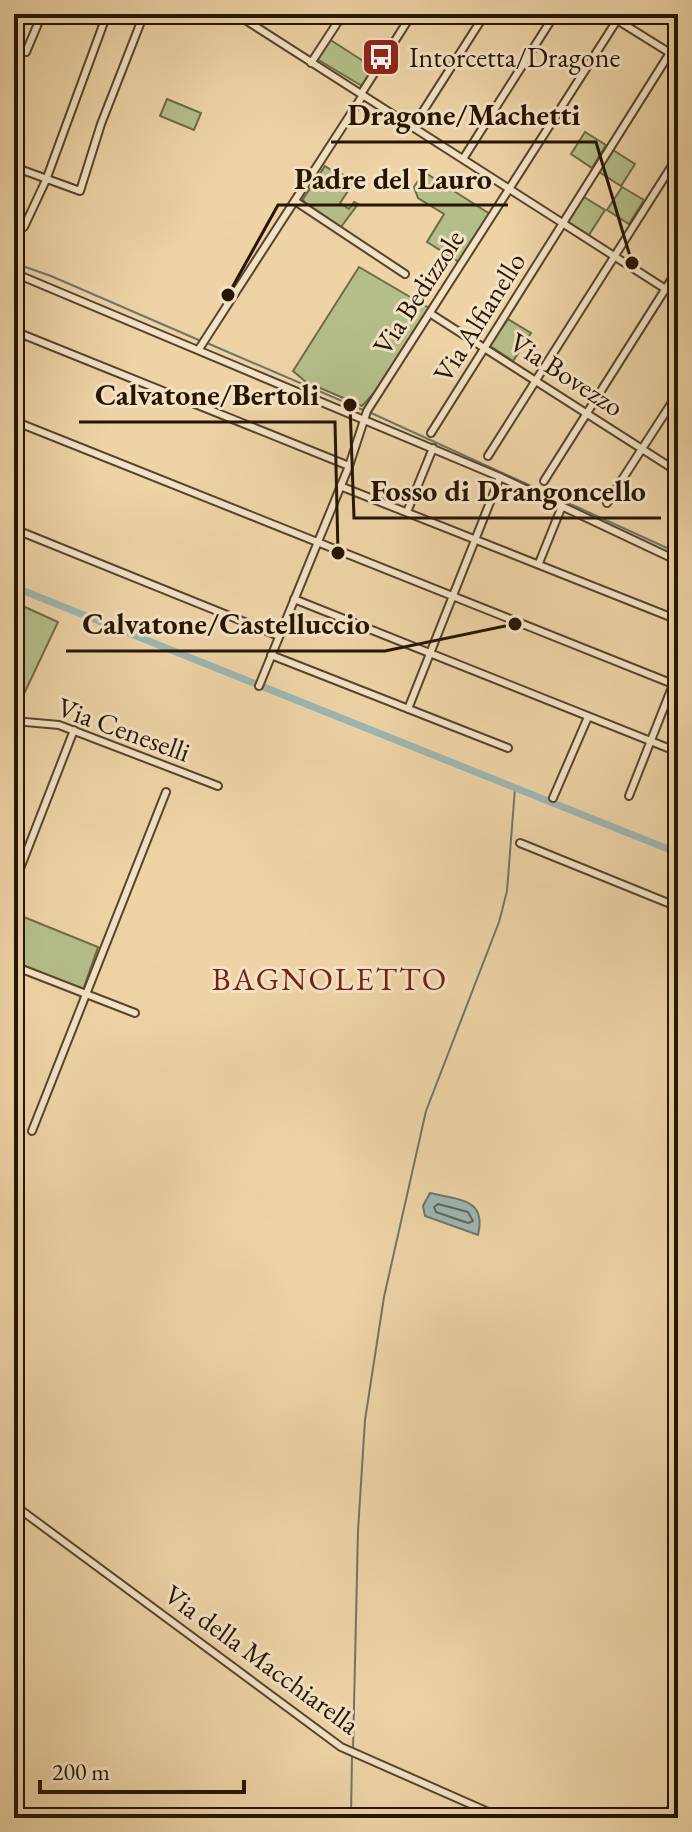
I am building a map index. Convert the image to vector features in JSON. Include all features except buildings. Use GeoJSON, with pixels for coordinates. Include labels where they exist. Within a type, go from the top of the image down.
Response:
{"type":"FeatureCollection","features":[{"type":"Feature","properties":{"kind":"street"},"geometry":{"type":"LineString","coordinates":[[26,52],[42,14]]}},
{"type":"Feature","properties":{"kind":"street"},"geometry":{"type":"LineString","coordinates":[[24,227],[46,180],[107,14]]}},
{"type":"Feature","properties":{"kind":"street"},"geometry":{"type":"LineString","coordinates":[[14,167],[80,191],[101,124],[144,14]]}},
{"type":"Feature","properties":{"kind":"street"},"geometry":{"type":"LineString","coordinates":[[236,14],[678,297]]}},
{"type":"Feature","properties":{"kind":"street"},"geometry":{"type":"LineString","coordinates":[[311,63],[343,14]]}},
{"type":"Feature","properties":{"kind":"street"},"geometry":{"type":"LineString","coordinates":[[199,349],[412,14]]}},
{"type":"Feature","properties":{"kind":"street"},"geometry":{"type":"LineString","coordinates":[[413,127],[485,14]]}},
{"type":"Feature","properties":{"kind":"street"},"geometry":{"type":"LineString","coordinates":[[463,159],[555,14]]}},
{"type":"Feature","properties":{"kind":"street"},"geometry":{"type":"LineString","coordinates":[[619,17],[678,58]]}},
{"type":"Feature","properties":{"kind":"street","name":"Via Bedizzole"},"geometry":{"type":"LineString","coordinates":[[259,686],[349,466],[371,404],[511,190],[619,17]]}},
{"type":"Feature","properties":{"kind":"street","name":"Via Alfianello"},"geometry":{"type":"LineString","coordinates":[[431,433],[678,40]]}},
{"type":"Feature","properties":{"kind":"street"},"geometry":{"type":"LineString","coordinates":[[488,456],[678,156]]}},
{"type":"Feature","properties":{"kind":"street"},"geometry":{"type":"LineString","coordinates":[[295,201],[405,274]]}},
{"type":"Feature","properties":{"kind":"street"},"geometry":{"type":"LineString","coordinates":[[544,481],[678,269]]}},
{"type":"Feature","properties":{"kind":"street"},"geometry":{"type":"LineString","coordinates":[[14,273],[500,477],[678,561]]}},
{"type":"Feature","properties":{"kind":"street","name":"Via Bovezzo"},"geometry":{"type":"LineString","coordinates":[[431,314],[678,472]]}},
{"type":"Feature","properties":{"kind":"street"},"geometry":{"type":"LineString","coordinates":[[14,331],[349,466]]}},
{"type":"Feature","properties":{"kind":"street"},"geometry":{"type":"LineString","coordinates":[[607,503],[678,393]]}},
{"type":"Feature","properties":{"kind":"street"},"geometry":{"type":"LineString","coordinates":[[14,421],[676,685]]}},
{"type":"Feature","properties":{"kind":"street"},"geometry":{"type":"LineString","coordinates":[[407,512],[433,448]]}},
{"type":"Feature","properties":{"kind":"street"},"geometry":{"type":"LineString","coordinates":[[408,709],[500,477]]}},
{"type":"Feature","properties":{"kind":"street"},"geometry":{"type":"LineString","coordinates":[[340,486],[678,620]]}},
{"type":"Feature","properties":{"kind":"street"},"geometry":{"type":"LineString","coordinates":[[539,563],[562,506]]}},
{"type":"Feature","properties":{"kind":"street"},"geometry":{"type":"LineString","coordinates":[[14,529],[279,636]]}},
{"type":"Feature","properties":{"kind":"street"},"geometry":{"type":"LineString","coordinates":[[672,538],[678,529]]}},
{"type":"Feature","properties":{"kind":"street"},"geometry":{"type":"LineString","coordinates":[[294,599],[678,752]]}},
{"type":"Feature","properties":{"kind":"street"},"geometry":{"type":"LineString","coordinates":[[271,655],[508,748]]}},
{"type":"Feature","properties":{"kind":"street"},"geometry":{"type":"LineString","coordinates":[[629,796],[676,685],[678,672]]}},
{"type":"Feature","properties":{"kind":"street"},"geometry":{"type":"LineString","coordinates":[[553,798],[588,717]]}},
{"type":"Feature","properties":{"kind":"street","name":"Via Ceneselli"},"geometry":{"type":"LineString","coordinates":[[14,721],[44,722],[74,730],[218,786]]}},
{"type":"Feature","properties":{"kind":"street"},"geometry":{"type":"LineString","coordinates":[[14,884],[74,730]]}},
{"type":"Feature","properties":{"kind":"street"},"geometry":{"type":"LineString","coordinates":[[32,1131],[166,792]]}},
{"type":"Feature","properties":{"kind":"street"},"geometry":{"type":"LineString","coordinates":[[520,843],[678,907]]}},
{"type":"Feature","properties":{"kind":"street"},"geometry":{"type":"LineString","coordinates":[[14,966],[135,1013]]}},
{"type":"Feature","properties":{"kind":"street","name":"Via della Macchiarella"},"geometry":{"type":"LineString","coordinates":[[14,1505],[341,1747],[502,1818]]}},
{"type":"Feature","properties":{"kind":"street"},"geometry":{"type":"LineString","coordinates":[[666,1818],[678,1796]]}},
{"type":"Feature","properties":{"kind":"green space"},"geometry":{"type":"Polygon","coordinates":[[[329,39],[374,68],[362,86],[317,59],[329,39]]]}},
{"type":"Feature","properties":{"kind":"green space"},"geometry":{"type":"Polygon","coordinates":[[[167,99],[201,113],[194,130],[160,116],[167,99]]]}},
{"type":"Feature","properties":{"kind":"green space"},"geometry":{"type":"Polygon","coordinates":[[[585,132],[606,145],[592,168],[571,154],[585,132]]]}},
{"type":"Feature","properties":{"kind":"green space"},"geometry":{"type":"Polygon","coordinates":[[[613,150],[635,164],[621,186],[599,172],[613,150]]]}},
{"type":"Feature","properties":{"kind":"green space"},"geometry":{"type":"Polygon","coordinates":[[[325,166],[354,182],[340,203],[349,209],[354,202],[358,204],[341,227],[303,199],[325,166]]]}},
{"type":"Feature","properties":{"kind":"green space"},"geometry":{"type":"Polygon","coordinates":[[[424,172],[490,214],[459,262],[427,242],[444,214],[418,198],[414,187],[424,172]]]}},
{"type":"Feature","properties":{"kind":"green space"},"geometry":{"type":"Polygon","coordinates":[[[622,187],[644,200],[629,224],[607,210],[622,187]]]}},
{"type":"Feature","properties":{"kind":"green space"},"geometry":{"type":"Polygon","coordinates":[[[584,197],[605,210],[589,235],[568,222],[584,197]]]}},
{"type":"Feature","properties":{"kind":"green space"},"geometry":{"type":"Polygon","coordinates":[[[359,267],[429,308],[374,393],[362,406],[306,382],[293,371],[359,267]]]}},
{"type":"Feature","properties":{"kind":"green space"},"geometry":{"type":"Polygon","coordinates":[[[508,319],[531,333],[513,361],[490,346],[508,319]]]}},
{"type":"Feature","properties":{"kind":"green space"},"geometry":{"type":"Polygon","coordinates":[[[14,602],[58,622],[14,715],[14,602]]]}},
{"type":"Feature","properties":{"kind":"green space"},"geometry":{"type":"Polygon","coordinates":[[[14,913],[98,947],[83,990],[14,962],[14,913]]]}},
{"type":"Feature","properties":{"kind":"water"},"geometry":{"type":"Polygon","coordinates":[[[430,1193],[460,1200],[474,1207],[480,1223],[478,1235],[425,1216],[423,1206],[430,1193]]]}},
{"type":"Feature","properties":{"kind":"waterway"},"geometry":{"type":"LineString","coordinates":[[14,263],[201,341]]}},
{"type":"Feature","properties":{"kind":"waterway"},"geometry":{"type":"LineString","coordinates":[[207,343],[363,410]]}},
{"type":"Feature","properties":{"kind":"waterway"},"geometry":{"type":"LineString","coordinates":[[369,412],[678,553]]}},
{"type":"Feature","properties":{"kind":"waterway"},"geometry":{"type":"LineString","coordinates":[[14,587],[678,853]]}},
{"type":"Feature","properties":{"kind":"waterway"},"geometry":{"type":"LineString","coordinates":[[353,1749],[358,1531],[365,1420],[384,1297],[426,1111],[499,922],[507,891],[515,788]]}},
{"type":"Feature","properties":{"kind":"waterway"},"geometry":{"type":"LineString","coordinates":[[351,1818],[352,1756]]}},
{"type":"Feature","properties":{"kind":"place","name":"Intorcetta/Dragone"},"geometry":{"type":"Point","coordinates":[381,57]}},
{"type":"Feature","properties":{"kind":"place","name":"Dragone/Machetti"},"geometry":{"type":"Point","coordinates":[632,263]}},
{"type":"Feature","properties":{"kind":"place","name":"Padre del Lauro"},"geometry":{"type":"Point","coordinates":[228,295]}},
{"type":"Feature","properties":{"kind":"place","name":"Fosso di Drangoncello"},"geometry":{"type":"Point","coordinates":[350,405]}},
{"type":"Feature","properties":{"kind":"place","name":"Calvatone/Bertoli"},"geometry":{"type":"Point","coordinates":[338,553]}},
{"type":"Feature","properties":{"kind":"place","name":"Calvatone/Castelluccio"},"geometry":{"type":"Point","coordinates":[515,624]}},
{"type":"Feature","properties":{"kind":"district","name":"BAGNOLETTO"},"geometry":{"type":"Point","coordinates":[330,979]}}]}
